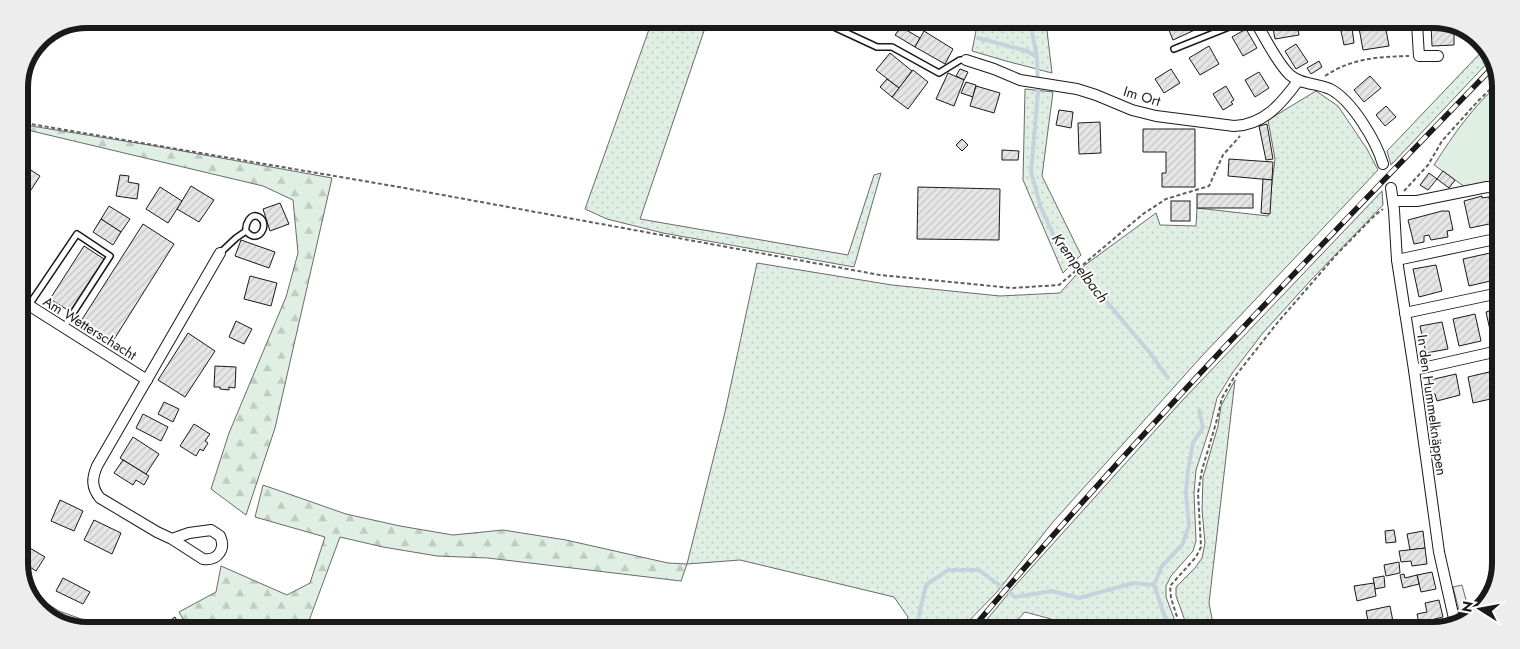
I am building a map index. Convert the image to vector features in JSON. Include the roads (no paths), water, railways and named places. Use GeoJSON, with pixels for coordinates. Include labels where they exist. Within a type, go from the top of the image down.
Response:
{"type":"FeatureCollection","features":[{"type":"Feature","properties":{"kind":"street"},"geometry":{"type":"LineString","coordinates":[[1259,28],[1290,76],[1298,81],[1330,89],[1343,99],[1363,123],[1379,150],[1383,164]]}},
{"type":"Feature","properties":{"kind":"street"},"geometry":{"type":"LineString","coordinates":[[1417,28],[1419,56],[1438,56]]}},
{"type":"Feature","properties":{"kind":"street","name":"Im Ort"},"geometry":{"type":"LineString","coordinates":[[966,60],[1020,80],[1076,89],[1096,95],[1132,110],[1156,116],[1219,124],[1246,125],[1260,120],[1280,104],[1298,81]]}},
{"type":"Feature","properties":{"kind":"street"},"geometry":{"type":"LineString","coordinates":[[1393,201],[1416,201],[1492,187]]}},
{"type":"Feature","properties":{"kind":"street","name":"In den Hummelknäppen"},"geometry":{"type":"LineString","coordinates":[[1391,188],[1397,260],[1439,552],[1454,617]]}},
{"type":"Feature","properties":{"kind":"street"},"geometry":{"type":"LineString","coordinates":[[1397,260],[1492,240]]}},
{"type":"Feature","properties":{"kind":"street"},"geometry":{"type":"LineString","coordinates":[[172,539],[189,533],[211,530],[220,536],[223,547],[214,559],[204,559],[100,498],[92,484],[93,475],[220,253]]}},
{"type":"Feature","properties":{"kind":"street"},"geometry":{"type":"LineString","coordinates":[[1406,313],[1492,295]]}},
{"type":"Feature","properties":{"kind":"street","name":"Am Wetterschacht"},"geometry":{"type":"LineString","coordinates":[[28,305],[147,380]]}},
{"type":"Feature","properties":{"kind":"street"},"geometry":{"type":"LineString","coordinates":[[1414,370],[1492,352]]}},
{"type":"Feature","properties":{"kind":"lane"},"geometry":{"type":"LineString","coordinates":[[834,28],[877,48],[892,47],[939,73],[960,60],[966,60]]}},
{"type":"Feature","properties":{"kind":"lane"},"geometry":{"type":"LineString","coordinates":[[1174,49],[1226,28]]}},
{"type":"Feature","properties":{"kind":"lane"},"geometry":{"type":"LineString","coordinates":[[220,253],[246,231]]}},
{"type":"Feature","properties":{"kind":"lane"},"geometry":{"type":"LineString","coordinates":[[28,294],[77,234],[110,256],[64,327]]}},
{"type":"Feature","properties":{"kind":"waterway","name":"Krempelbach"},"geometry":{"type":"LineString","coordinates":[[1031,28],[1037,57],[1038,92],[1031,172],[1040,205],[1057,243],[1150,353],[1168,378]]}},
{"type":"Feature","properties":{"kind":"waterway"},"geometry":{"type":"LineString","coordinates":[[978,38],[1027,51],[1037,57]]}},
{"type":"Feature","properties":{"kind":"waterway","name":"Krempelbach"},"geometry":{"type":"LineString","coordinates":[[1154,585],[1162,566],[1182,545],[1189,526],[1186,493],[1193,443],[1203,427],[1199,410]]}},
{"type":"Feature","properties":{"kind":"waterway"},"geometry":{"type":"LineString","coordinates":[[917,622],[926,585],[948,570],[979,570],[1015,597],[1052,591],[1079,598],[1134,583],[1154,585],[1167,622]]}},
{"type":"Feature","properties":{"kind":"railway"},"geometry":{"type":"LineString","coordinates":[[978,622],[1163,413],[1490,70]]}}]}
